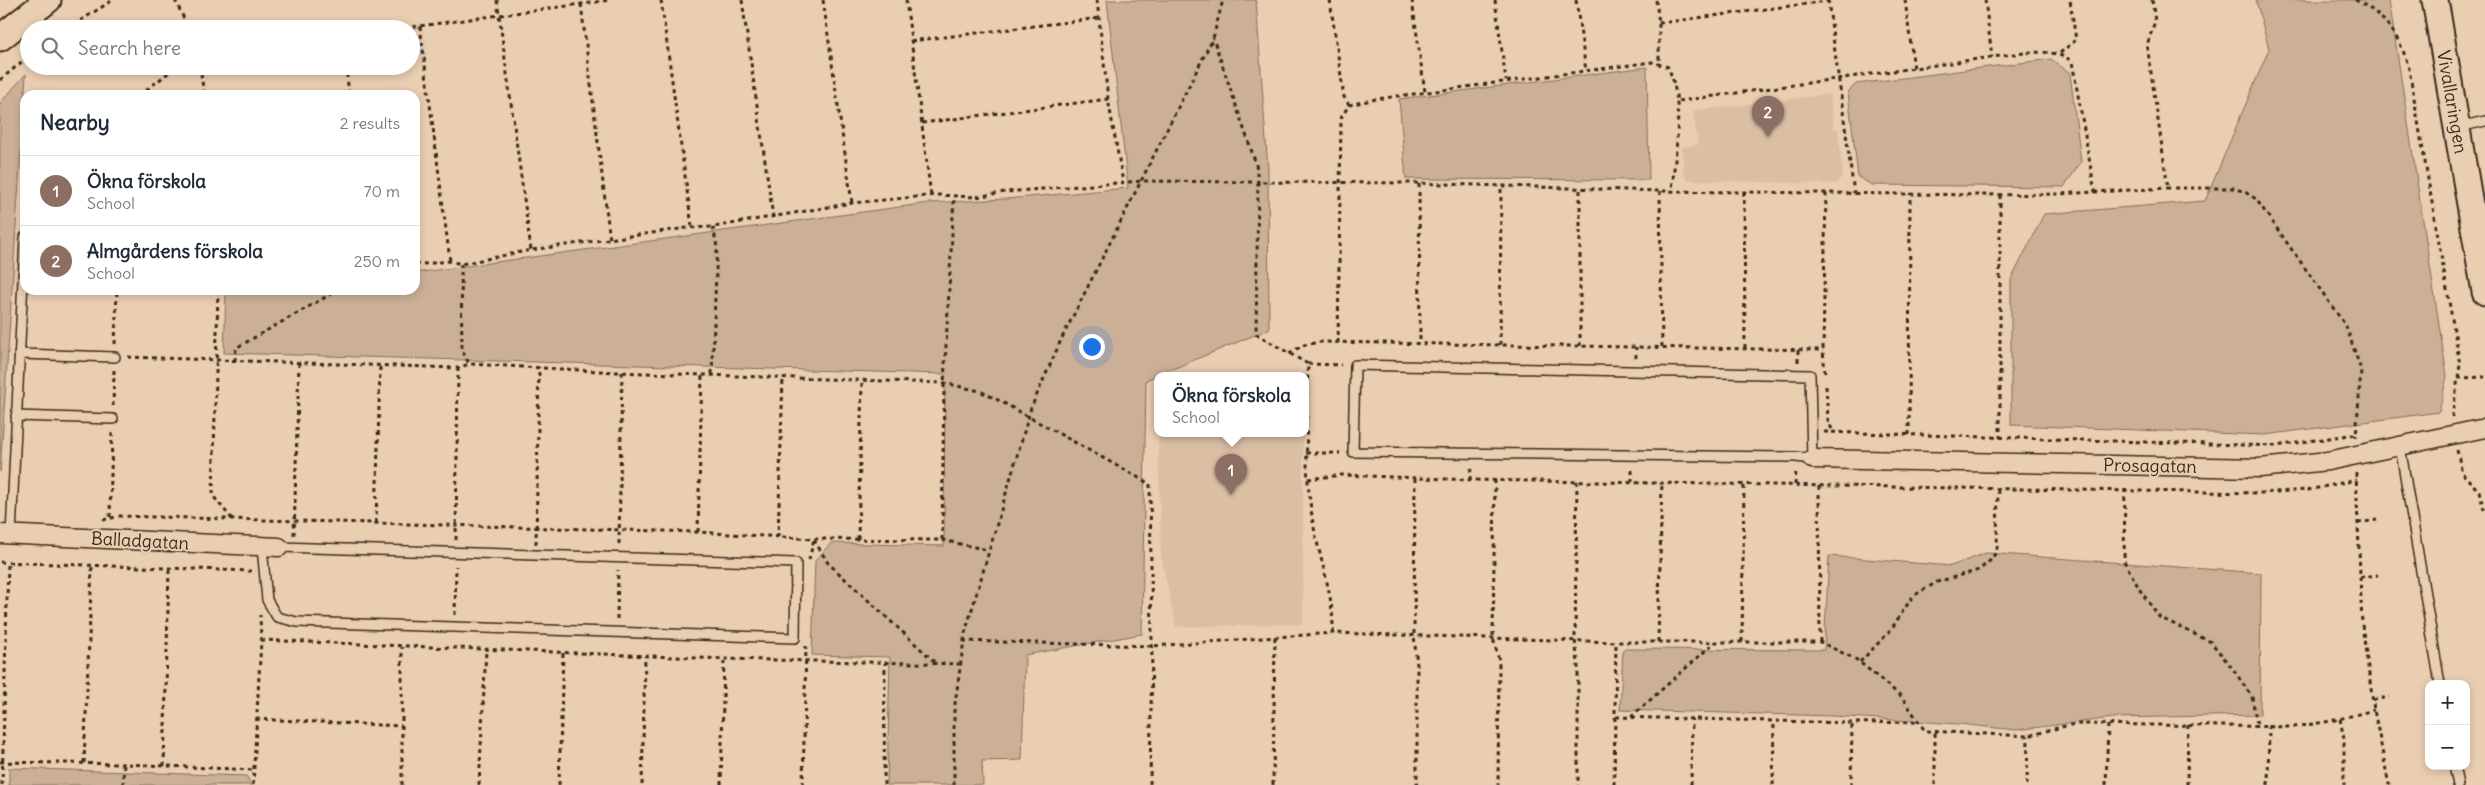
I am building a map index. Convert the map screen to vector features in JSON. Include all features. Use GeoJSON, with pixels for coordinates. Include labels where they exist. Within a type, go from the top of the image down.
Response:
{"type":"FeatureCollection","features":[{"type":"Feature","properties":{"kind":"main road"},"geometry":{"type":"LineString","coordinates":[[23,20],[48,0]]}},
{"type":"Feature","properties":{"kind":"main road","name":"Vivallaringen"},"geometry":{"type":"LineString","coordinates":[[2435,0],[2485,292]]}},
{"type":"Feature","properties":{"kind":"main road"},"geometry":{"type":"LineString","coordinates":[[0,38],[20,22]]}},
{"type":"Feature","properties":{"kind":"street","name":"Prosagatan"},"geometry":{"type":"LineString","coordinates":[[1812,459],[2260,468],[2328,460],[2485,428]]}},
{"type":"Feature","properties":{"kind":"street","name":"Balladgatan"},"geometry":{"type":"LineString","coordinates":[[5,534],[278,547]]}},
{"type":"Feature","properties":{"kind":"lane"},"geometry":{"type":"LineString","coordinates":[[2456,127],[2484,123]]}},
{"type":"Feature","properties":{"kind":"lane"},"geometry":{"type":"LineString","coordinates":[[5,534],[16,416],[22,295]]}},
{"type":"Feature","properties":{"kind":"lane"},"geometry":{"type":"LineString","coordinates":[[19,354],[114,357]]}},
{"type":"Feature","properties":{"kind":"lane"},"geometry":{"type":"LineString","coordinates":[[1355,365],[1810,375],[1810,431],[1812,459],[1781,457],[1353,452],[1355,365]]}},
{"type":"Feature","properties":{"kind":"lane"},"geometry":{"type":"LineString","coordinates":[[16,416],[113,419]]}},
{"type":"Feature","properties":{"kind":"lane"},"geometry":{"type":"LineString","coordinates":[[2400,446],[2439,680]]}},
{"type":"Feature","properties":{"kind":"lane"},"geometry":{"type":"LineString","coordinates":[[278,547],[796,563],[795,638],[297,622],[278,617],[267,600],[264,572],[278,547]]}},
{"type":"Feature","properties":{"kind":"lane"},"geometry":{"type":"LineString","coordinates":[[2455,770],[2458,785]]}},
{"type":"Feature","properties":{"kind":"path"},"geometry":{"type":"LineString","coordinates":[[81,20],[113,0]]}},
{"type":"Feature","properties":{"kind":"path"},"geometry":{"type":"LineString","coordinates":[[175,0],[185,20]]}},
{"type":"Feature","properties":{"kind":"path"},"geometry":{"type":"LineString","coordinates":[[498,0],[531,250]]}},
{"type":"Feature","properties":{"kind":"path"},"geometry":{"type":"LineString","coordinates":[[450,261],[420,26],[610,0]]}},
{"type":"Feature","properties":{"kind":"path"},"geometry":{"type":"LineString","coordinates":[[661,0],[692,227]]}},
{"type":"Feature","properties":{"kind":"path"},"geometry":{"type":"LineString","coordinates":[[742,0],[774,216]]}},
{"type":"Feature","properties":{"kind":"path"},"geometry":{"type":"LineString","coordinates":[[823,0],[852,204]]}},
{"type":"Feature","properties":{"kind":"path"},"geometry":{"type":"LineString","coordinates":[[906,0],[931,196]]}},
{"type":"Feature","properties":{"kind":"path"},"geometry":{"type":"LineString","coordinates":[[1097,0],[1108,99],[1123,183]]}},
{"type":"Feature","properties":{"kind":"path"},"geometry":{"type":"LineString","coordinates":[[954,785],[954,711],[963,641],[1028,417],[1061,340],[1213,38],[1223,0]]}},
{"type":"Feature","properties":{"kind":"path"},"geometry":{"type":"LineString","coordinates":[[1330,0],[1344,97],[1349,105]]}},
{"type":"Feature","properties":{"kind":"path"},"geometry":{"type":"LineString","coordinates":[[1412,0],[1425,92]]}},
{"type":"Feature","properties":{"kind":"path"},"geometry":{"type":"LineString","coordinates":[[1495,0],[1506,82]]}},
{"type":"Feature","properties":{"kind":"path"},"geometry":{"type":"LineString","coordinates":[[1576,0],[1586,71]]}},
{"type":"Feature","properties":{"kind":"path"},"geometry":{"type":"LineString","coordinates":[[1656,0],[1660,23],[1660,64]]}},
{"type":"Feature","properties":{"kind":"path"},"geometry":{"type":"LineString","coordinates":[[1660,23],[1828,0],[1854,193]]}},
{"type":"Feature","properties":{"kind":"path"},"geometry":{"type":"LineString","coordinates":[[1906,0],[1914,69]]}},
{"type":"Feature","properties":{"kind":"path"},"geometry":{"type":"LineString","coordinates":[[1985,0],[1992,57]]}},
{"type":"Feature","properties":{"kind":"path"},"geometry":{"type":"LineString","coordinates":[[2060,53],[2076,40],[2070,0]]}},
{"type":"Feature","properties":{"kind":"path"},"geometry":{"type":"LineString","coordinates":[[420,264],[450,261],[461,264],[531,250],[692,227],[713,227],[852,204],[931,196],[976,197],[1005,192],[1142,181],[1419,184],[1580,190],[2000,195],[2168,188],[2147,46],[2155,21],[2152,0]]}},
{"type":"Feature","properties":{"kind":"path"},"geometry":{"type":"LineString","coordinates":[[2356,0],[2375,11],[2385,21],[2400,43],[2405,55],[2460,365],[2452,418]]}},
{"type":"Feature","properties":{"kind":"path"},"geometry":{"type":"LineString","coordinates":[[581,4],[610,240]]}},
{"type":"Feature","properties":{"kind":"path"},"geometry":{"type":"LineString","coordinates":[[911,41],[1100,18]]}},
{"type":"Feature","properties":{"kind":"path"},"geometry":{"type":"LineString","coordinates":[[1213,38],[1256,164],[1258,182],[1256,334],[1308,364],[1355,365]]}},
{"type":"Feature","properties":{"kind":"path"},"geometry":{"type":"LineString","coordinates":[[1678,101],[1992,57],[2046,51],[2060,53],[2072,61],[2094,192]]}},
{"type":"Feature","properties":{"kind":"path"},"geometry":{"type":"LineString","coordinates":[[1338,343],[1341,118],[1349,105],[1425,92],[1652,62],[1660,64],[1668,67],[1674,81],[1678,101],[1672,191]]}},
{"type":"Feature","properties":{"kind":"path"},"geometry":{"type":"LineString","coordinates":[[0,80],[20,63]]}},
{"type":"Feature","properties":{"kind":"path"},"geometry":{"type":"LineString","coordinates":[[146,90],[166,75]]}},
{"type":"Feature","properties":{"kind":"path"},"geometry":{"type":"LineString","coordinates":[[201,75],[203,90]]}},
{"type":"Feature","properties":{"kind":"path"},"geometry":{"type":"LineString","coordinates":[[347,75],[348,90]]}},
{"type":"Feature","properties":{"kind":"path"},"geometry":{"type":"LineString","coordinates":[[922,123],[1108,99]]}},
{"type":"Feature","properties":{"kind":"path"},"geometry":{"type":"LineString","coordinates":[[1419,184],[1420,344]]}},
{"type":"Feature","properties":{"kind":"path"},"geometry":{"type":"LineString","coordinates":[[1500,345],[1501,187]]}},
{"type":"Feature","properties":{"kind":"path"},"geometry":{"type":"LineString","coordinates":[[1580,190],[1580,346]]}},
{"type":"Feature","properties":{"kind":"path"},"geometry":{"type":"LineString","coordinates":[[1660,191],[1662,347]]}},
{"type":"Feature","properties":{"kind":"path"},"geometry":{"type":"LineString","coordinates":[[1744,192],[1745,348]]}},
{"type":"Feature","properties":{"kind":"path"},"geometry":{"type":"LineString","coordinates":[[1826,193],[1823,350],[1828,420],[1833,432]]}},
{"type":"Feature","properties":{"kind":"path"},"geometry":{"type":"LineString","coordinates":[[1909,435],[1910,194]]}},
{"type":"Feature","properties":{"kind":"path"},"geometry":{"type":"LineString","coordinates":[[2000,195],[2000,438]]}},
{"type":"Feature","properties":{"kind":"path"},"geometry":{"type":"LineString","coordinates":[[942,540],[944,383],[954,197]]}},
{"type":"Feature","properties":{"kind":"path"},"geometry":{"type":"LineString","coordinates":[[712,374],[717,247],[713,227]]}},
{"type":"Feature","properties":{"kind":"path"},"geometry":{"type":"LineString","coordinates":[[461,264],[462,350],[469,364]]}},
{"type":"Feature","properties":{"kind":"path"},"geometry":{"type":"LineString","coordinates":[[110,517],[117,295]]}},
{"type":"Feature","properties":{"kind":"path"},"geometry":{"type":"LineString","coordinates":[[218,295],[212,496],[232,519]]}},
{"type":"Feature","properties":{"kind":"path"},"geometry":{"type":"LineString","coordinates":[[235,361],[236,348],[329,295]]}},
{"type":"Feature","properties":{"kind":"path"},"geometry":{"type":"LineString","coordinates":[[1289,353],[1304,345],[1338,343],[1823,350]]}},
{"type":"Feature","properties":{"kind":"path"},"geometry":{"type":"LineString","coordinates":[[114,357],[380,367],[458,368],[469,364],[539,367],[547,370],[944,383],[980,391],[1150,484],[1152,646],[1150,785]]}},
{"type":"Feature","properties":{"kind":"path"},"geometry":{"type":"LineString","coordinates":[[278,547],[294,521],[299,363]]}},
{"type":"Feature","properties":{"kind":"path"},"geometry":{"type":"LineString","coordinates":[[1308,364],[1308,372]]}},
{"type":"Feature","properties":{"kind":"path"},"geometry":{"type":"LineString","coordinates":[[376,523],[380,367]]}},
{"type":"Feature","properties":{"kind":"path"},"geometry":{"type":"LineString","coordinates":[[536,555],[539,367]]}},
{"type":"Feature","properties":{"kind":"path"},"geometry":{"type":"LineString","coordinates":[[455,649],[458,368]]}},
{"type":"Feature","properties":{"kind":"path"},"geometry":{"type":"LineString","coordinates":[[616,655],[622,372]]}},
{"type":"Feature","properties":{"kind":"path"},"geometry":{"type":"LineString","coordinates":[[698,532],[702,374]]}},
{"type":"Feature","properties":{"kind":"path"},"geometry":{"type":"LineString","coordinates":[[778,537],[783,377]]}},
{"type":"Feature","properties":{"kind":"path"},"geometry":{"type":"LineString","coordinates":[[2458,378],[2485,377]]}},
{"type":"Feature","properties":{"kind":"path"},"geometry":{"type":"LineString","coordinates":[[858,539],[862,381]]}},
{"type":"Feature","properties":{"kind":"path"},"geometry":{"type":"LineString","coordinates":[[1810,431],[2276,446],[2356,434]]}},
{"type":"Feature","properties":{"kind":"path"},"geometry":{"type":"LineString","coordinates":[[1306,437],[1311,510],[1333,606],[1333,632]]}},
{"type":"Feature","properties":{"kind":"path"},"geometry":{"type":"LineString","coordinates":[[1306,453],[1353,452]]}},
{"type":"Feature","properties":{"kind":"path"},"geometry":{"type":"LineString","coordinates":[[2458,458],[2462,473],[2483,499],[2485,513]]}},
{"type":"Feature","properties":{"kind":"path"},"geometry":{"type":"LineString","coordinates":[[1308,480],[1342,475],[1819,486],[2285,492],[2356,480]]}},
{"type":"Feature","properties":{"kind":"path"},"geometry":{"type":"LineString","coordinates":[[1415,478],[1414,635],[1418,784],[1423,785]]}},
{"type":"Feature","properties":{"kind":"path"},"geometry":{"type":"LineString","coordinates":[[1495,480],[1493,638],[1499,660],[1498,785]]}},
{"type":"Feature","properties":{"kind":"path"},"geometry":{"type":"LineString","coordinates":[[1577,481],[1575,640],[1578,663],[1578,785]]}},
{"type":"Feature","properties":{"kind":"path"},"geometry":{"type":"LineString","coordinates":[[1658,642],[1662,482]]}},
{"type":"Feature","properties":{"kind":"path"},"geometry":{"type":"LineString","coordinates":[[1742,642],[1744,484]]}},
{"type":"Feature","properties":{"kind":"path"},"geometry":{"type":"LineString","coordinates":[[1819,486],[1820,642]]}},
{"type":"Feature","properties":{"kind":"path"},"geometry":{"type":"LineString","coordinates":[[1860,662],[1890,631],[1913,596],[1937,582],[1979,570],[1992,559],[1997,550],[1998,488]]}},
{"type":"Feature","properties":{"kind":"path"},"geometry":{"type":"LineString","coordinates":[[2125,489],[2124,561],[2136,583],[2160,617],[2211,642],[2252,696],[2257,725]]}},
{"type":"Feature","properties":{"kind":"path"},"geometry":{"type":"LineString","coordinates":[[96,538],[100,523],[110,517],[698,532],[814,539],[942,540],[988,550]]}},
{"type":"Feature","properties":{"kind":"path"},"geometry":{"type":"LineString","coordinates":[[2358,523],[2377,520]]}},
{"type":"Feature","properties":{"kind":"path"},"geometry":{"type":"LineString","coordinates":[[814,539],[828,563],[937,664]]}},
{"type":"Feature","properties":{"kind":"path"},"geometry":{"type":"LineString","coordinates":[[0,562],[264,572]]}},
{"type":"Feature","properties":{"kind":"path"},"geometry":{"type":"LineString","coordinates":[[2,785],[1,762],[8,562]]}},
{"type":"Feature","properties":{"kind":"path"},"geometry":{"type":"LineString","coordinates":[[84,763],[92,566]]}},
{"type":"Feature","properties":{"kind":"path"},"geometry":{"type":"LineString","coordinates":[[164,766],[169,569]]}},
{"type":"Feature","properties":{"kind":"path"},"geometry":{"type":"LineString","coordinates":[[2360,577],[2378,575]]}},
{"type":"Feature","properties":{"kind":"path"},"geometry":{"type":"LineString","coordinates":[[963,641],[1152,646],[1333,632],[1616,642],[1820,642],[1860,662],[1902,696],[1925,731],[2028,736],[2070,725],[2188,724],[2294,727],[2340,719],[2374,710]]}},
{"type":"Feature","properties":{"kind":"path"},"geometry":{"type":"LineString","coordinates":[[1273,785],[1275,637]]}},
{"type":"Feature","properties":{"kind":"path"},"geometry":{"type":"LineString","coordinates":[[253,785],[261,640],[402,648],[806,662],[959,664]]}},
{"type":"Feature","properties":{"kind":"path"},"geometry":{"type":"LineString","coordinates":[[1614,785],[1616,642]]}},
{"type":"Feature","properties":{"kind":"path"},"geometry":{"type":"LineString","coordinates":[[1631,717],[1715,642]]}},
{"type":"Feature","properties":{"kind":"path"},"geometry":{"type":"LineString","coordinates":[[402,648],[402,785]]}},
{"type":"Feature","properties":{"kind":"path"},"geometry":{"type":"LineString","coordinates":[[479,785],[486,650]]}},
{"type":"Feature","properties":{"kind":"path"},"geometry":{"type":"LineString","coordinates":[[559,785],[563,653]]}},
{"type":"Feature","properties":{"kind":"path"},"geometry":{"type":"LineString","coordinates":[[642,785],[645,656]]}},
{"type":"Feature","properties":{"kind":"path"},"geometry":{"type":"LineString","coordinates":[[722,785],[724,659]]}},
{"type":"Feature","properties":{"kind":"path"},"geometry":{"type":"LineString","coordinates":[[803,785],[806,662]]}},
{"type":"Feature","properties":{"kind":"path"},"geometry":{"type":"LineString","coordinates":[[884,785],[885,663]]}},
{"type":"Feature","properties":{"kind":"path"},"geometry":{"type":"LineString","coordinates":[[2373,700],[2389,698]]}},
{"type":"Feature","properties":{"kind":"path"},"geometry":{"type":"LineString","coordinates":[[1616,717],[1852,723],[1919,722]]}},
{"type":"Feature","properties":{"kind":"path"},"geometry":{"type":"LineString","coordinates":[[256,719],[402,726]]}},
{"type":"Feature","properties":{"kind":"path"},"geometry":{"type":"LineString","coordinates":[[1691,785],[1692,719]]}},
{"type":"Feature","properties":{"kind":"path"},"geometry":{"type":"LineString","coordinates":[[2340,719],[2344,739],[2344,785]]}},
{"type":"Feature","properties":{"kind":"path"},"geometry":{"type":"LineString","coordinates":[[1773,785],[1774,721]]}},
{"type":"Feature","properties":{"kind":"path"},"geometry":{"type":"LineString","coordinates":[[1851,785],[1852,723]]}},
{"type":"Feature","properties":{"kind":"path"},"geometry":{"type":"LineString","coordinates":[[2106,785],[2108,724]]}},
{"type":"Feature","properties":{"kind":"path"},"geometry":{"type":"LineString","coordinates":[[2188,724],[2188,785]]}},
{"type":"Feature","properties":{"kind":"path"},"geometry":{"type":"LineString","coordinates":[[2268,785],[2269,725]]}},
{"type":"Feature","properties":{"kind":"path"},"geometry":{"type":"LineString","coordinates":[[1934,785],[1935,731]]}},
{"type":"Feature","properties":{"kind":"path"},"geometry":{"type":"LineString","coordinates":[[2027,785],[2028,736]]}},
{"type":"Feature","properties":{"kind":"path"},"geometry":{"type":"LineString","coordinates":[[1,762],[124,764],[254,770]]}},
{"type":"Feature","properties":{"kind":"path"},"geometry":{"type":"LineString","coordinates":[[123,785],[124,764]]}},
{"type":"Feature","properties":{"kind":"shaded area"},"geometry":{"type":"Polygon","coordinates":[[[1107,0],[1256,0],[1268,170],[1269,329],[1165,372],[1154,372],[1154,377],[1146,380],[1142,634],[1025,655],[1022,760],[982,761],[983,785],[887,785],[890,657],[812,655],[815,561],[831,543],[944,546],[945,374],[224,353],[226,295],[420,295],[420,272],[929,203],[1006,199],[1128,188],[1107,0]]]}},
{"type":"Feature","properties":{"kind":"shaded area"},"geometry":{"type":"Polygon","coordinates":[[[2256,0],[2389,0],[2447,376],[2439,412],[2265,435],[2011,425],[2011,280],[2044,214],[2205,201],[2269,49],[2256,0]]]}},
{"type":"Feature","properties":{"kind":"shaded area"},"geometry":{"type":"Polygon","coordinates":[[[2051,59],[2070,73],[2081,162],[2064,187],[1872,185],[1858,177],[1848,92],[1856,84],[2051,59]]]}},
{"type":"Feature","properties":{"kind":"shaded area"},"geometry":{"type":"Polygon","coordinates":[[[1647,67],[1649,180],[1406,179],[1399,99],[1647,67]]]}},
{"type":"Feature","properties":{"kind":"shaded area"},"geometry":{"type":"Polygon","coordinates":[[[26,75],[25,90],[20,90],[20,166],[0,472],[0,103],[26,75]]]}},
{"type":"Feature","properties":{"kind":"shaded area"},"geometry":{"type":"Polygon","coordinates":[[[1830,94],[1834,128],[1838,129],[1843,175],[1836,184],[1689,180],[1684,176],[1682,147],[1698,145],[1693,111],[1830,94]]]}},
{"type":"Feature","properties":{"kind":"shaded area"},"geometry":{"type":"Polygon","coordinates":[[[1158,437],[1303,437],[1303,624],[1176,627],[1161,555],[1158,437]]]}},
{"type":"Feature","properties":{"kind":"shaded area"},"geometry":{"type":"Polygon","coordinates":[[[1986,553],[2261,573],[2260,715],[2113,718],[2016,730],[1959,724],[1832,716],[1620,710],[1623,649],[1824,650],[1829,556],[1951,566],[1986,553]]]}},
{"type":"Feature","properties":{"kind":"shaded area"},"geometry":{"type":"Polygon","coordinates":[[[9,768],[246,776],[252,785],[9,785],[9,768]]]}},
{"type":"Feature","properties":{"kind":"place","name":"Almgårdens förskola"},"geometry":{"type":"Point","coordinates":[1768,137]}},
{"type":"Feature","properties":{"kind":"place","name":"Ökna förskola"},"geometry":{"type":"Point","coordinates":[1231,495]}}]}
